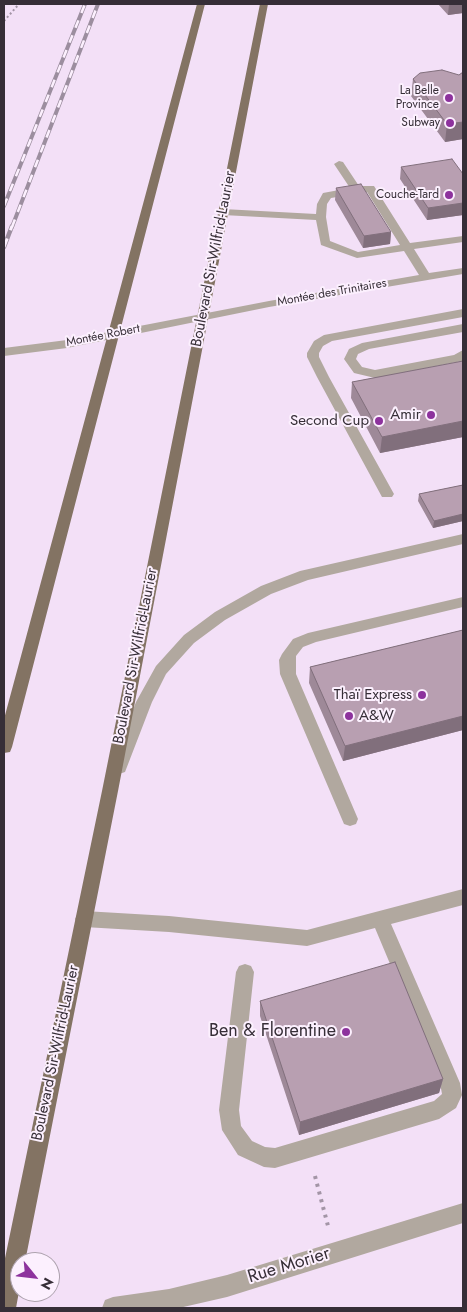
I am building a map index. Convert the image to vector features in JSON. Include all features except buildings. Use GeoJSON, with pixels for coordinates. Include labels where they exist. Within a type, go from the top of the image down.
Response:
{"type":"FeatureCollection","features":[{"type":"Feature","properties":{"kind":"main road"},"geometry":{"type":"LineString","coordinates":[[4,747],[201,4]]}},
{"type":"Feature","properties":{"kind":"main road","name":"Boulevard Sir-Wilfrid-Laurier"},"geometry":{"type":"LineString","coordinates":[[5,1308],[110,792],[264,4]]}},
{"type":"Feature","properties":{"kind":"street"},"geometry":{"type":"LineString","coordinates":[[339,164],[356,190]]}},
{"type":"Feature","properties":{"kind":"street"},"geometry":{"type":"LineString","coordinates":[[426,277],[407,248],[370,188],[327,195],[322,204],[321,217],[325,243],[357,255],[407,248],[463,239]]}},
{"type":"Feature","properties":{"kind":"street"},"geometry":{"type":"LineString","coordinates":[[222,212],[321,217]]}},
{"type":"Feature","properties":{"kind":"street","name":"Montée des Trinitaires"},"geometry":{"type":"LineString","coordinates":[[202,316],[463,271]]}},
{"type":"Feature","properties":{"kind":"street"},"geometry":{"type":"LineString","coordinates":[[387,494],[323,377],[313,357],[313,353],[318,344],[328,338],[463,313]]}},
{"type":"Feature","properties":{"kind":"street","name":"Montée Robert"},"geometry":{"type":"LineString","coordinates":[[4,352],[67,344],[202,316]]}},
{"type":"Feature","properties":{"kind":"street"},"geometry":{"type":"LineString","coordinates":[[463,328],[366,346],[352,352],[350,360],[358,370],[375,374],[458,358],[463,354]]}},
{"type":"Feature","properties":{"kind":"street"},"geometry":{"type":"LineString","coordinates":[[110,792],[150,688],[173,655],[203,628],[241,603],[292,580],[325,570],[463,539]]}},
{"type":"Feature","properties":{"kind":"street"},"geometry":{"type":"LineString","coordinates":[[350,819],[288,674],[287,660],[289,654],[298,643],[313,637],[463,602]]}},
{"type":"Feature","properties":{"kind":"street"},"geometry":{"type":"LineString","coordinates":[[84,919],[169,924],[307,938],[463,897]]}},
{"type":"Feature","properties":{"kind":"street"},"geometry":{"type":"LineString","coordinates":[[245,972],[229,1110],[232,1130],[245,1148],[264,1157],[275,1158],[440,1109],[449,1101],[452,1095],[450,1083],[380,919]]}},
{"type":"Feature","properties":{"kind":"street","name":"Rue Morier"},"geometry":{"type":"LineString","coordinates":[[113,1308],[200,1293],[463,1213]]}},
{"type":"Feature","properties":{"kind":"path"},"geometry":{"type":"LineString","coordinates":[[4,21],[19,4]]}},
{"type":"Feature","properties":{"kind":"path"},"geometry":{"type":"LineString","coordinates":[[308,1149],[334,1252]]}},
{"type":"Feature","properties":{"kind":"railway"},"geometry":{"type":"LineString","coordinates":[[4,206],[85,4]]}},
{"type":"Feature","properties":{"kind":"railway"},"geometry":{"type":"LineString","coordinates":[[12,227],[98,4]]}},
{"type":"Feature","properties":{"kind":"railway"},"geometry":{"type":"LineString","coordinates":[[4,247],[12,226]]}},
{"type":"Feature","properties":{"kind":"place","name":"La Belle Province"},"geometry":{"type":"Point","coordinates":[449,98]}},
{"type":"Feature","properties":{"kind":"place","name":"Subway"},"geometry":{"type":"Point","coordinates":[450,123]}},
{"type":"Feature","properties":{"kind":"place","name":"Couche-Tard"},"geometry":{"type":"Point","coordinates":[449,195]}},
{"type":"Feature","properties":{"kind":"place","name":"Amir"},"geometry":{"type":"Point","coordinates":[431,415]}},
{"type":"Feature","properties":{"kind":"place","name":"Second Cup"},"geometry":{"type":"Point","coordinates":[379,421]}},
{"type":"Feature","properties":{"kind":"place","name":"Thaï Express"},"geometry":{"type":"Point","coordinates":[422,695]}},
{"type":"Feature","properties":{"kind":"place","name":"A&W"},"geometry":{"type":"Point","coordinates":[349,716]}},
{"type":"Feature","properties":{"kind":"place","name":"Ben & Florentine"},"geometry":{"type":"Point","coordinates":[346,1032]}}]}
